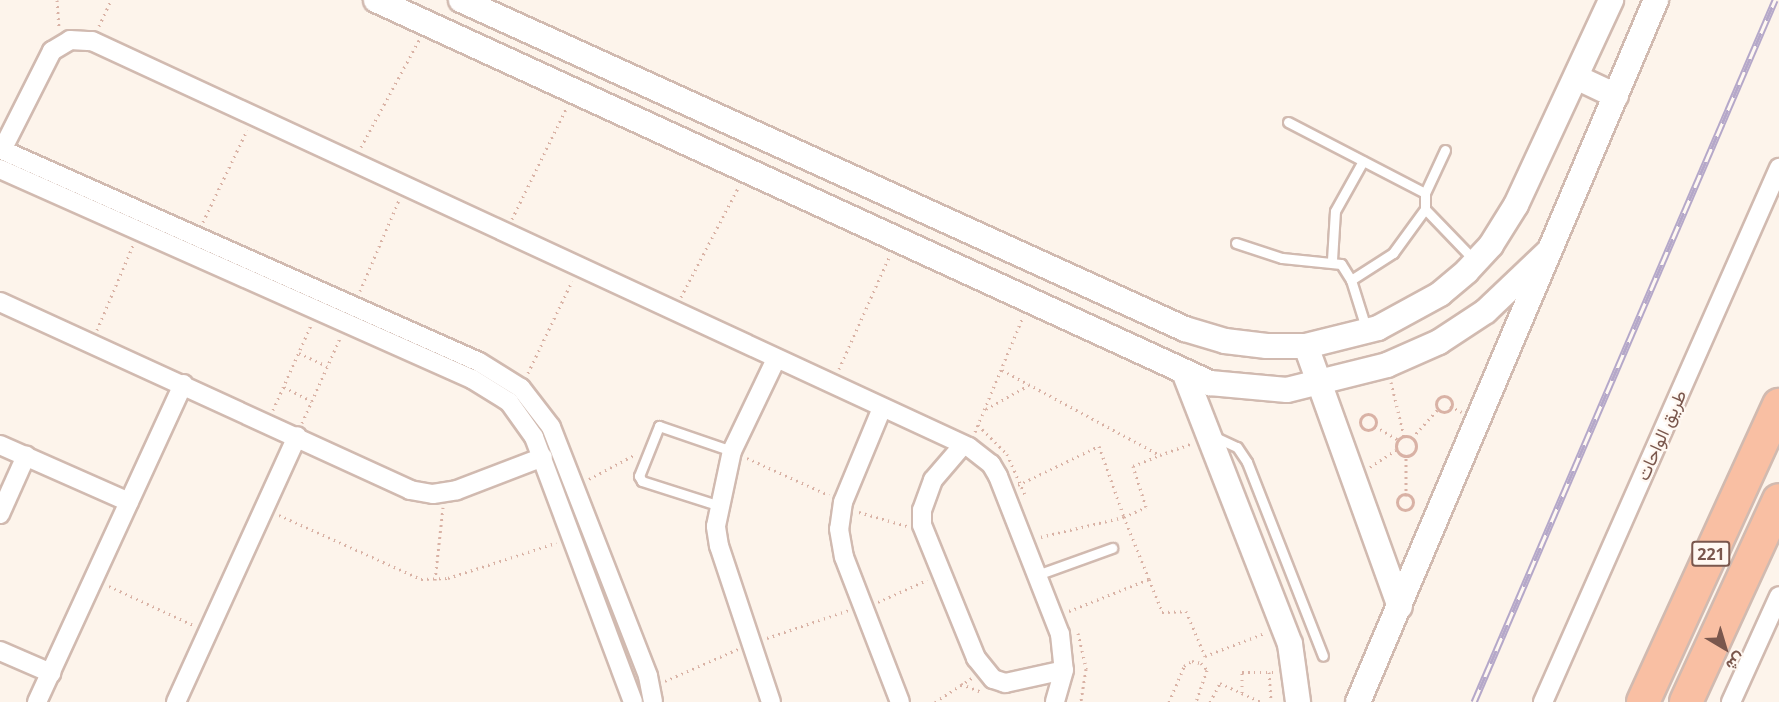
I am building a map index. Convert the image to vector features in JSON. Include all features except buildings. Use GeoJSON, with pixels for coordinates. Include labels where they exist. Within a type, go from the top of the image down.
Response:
{"type":"FeatureCollection","features":[{"type":"Feature","properties":{"kind":"highway","name":"221"},"geometry":{"type":"LineString","coordinates":[[1643,702],[1779,405]]}},
{"type":"Feature","properties":{"kind":"highway","name":"221"},"geometry":{"type":"LineString","coordinates":[[1686,702],[1779,500]]}},
{"type":"Feature","properties":{"kind":"street"},"geometry":{"type":"LineString","coordinates":[[376,0],[1210,383],[1246,389],[1287,390],[1320,384],[1387,365],[1439,342],[1486,311],[1548,252]]}},
{"type":"Feature","properties":{"kind":"street"},"geometry":{"type":"LineString","coordinates":[[461,0],[1185,329],[1225,341],[1306,346],[1367,332],[1410,313],[1440,294],[1476,262],[1516,205],[1578,78],[1611,0]]}},
{"type":"Feature","properties":{"kind":"street"},"geometry":{"type":"LineString","coordinates":[[1358,702],[1656,0]]}},
{"type":"Feature","properties":{"kind":"street"},"geometry":{"type":"LineString","coordinates":[[652,695],[551,427],[521,388],[501,373],[439,344],[1,149],[46,60],[61,44],[81,39],[92,41],[404,188],[966,446],[991,464],[1006,496],[1060,634],[1064,670],[1055,702]]}},
{"type":"Feature","properties":{"kind":"street"},"geometry":{"type":"LineString","coordinates":[[1578,78],[1616,96]]}},
{"type":"Feature","properties":{"kind":"street","name":"طريق الواحات"},"geometry":{"type":"LineString","coordinates":[[1543,702],[1779,168]]}},
{"type":"Feature","properties":{"kind":"street"},"geometry":{"type":"LineString","coordinates":[[0,169],[432,361],[492,389],[509,402],[524,418],[543,457],[633,702]]}},
{"type":"Feature","properties":{"kind":"street"},"geometry":{"type":"LineString","coordinates":[[141,232],[151,216]]}},
{"type":"Feature","properties":{"kind":"street"},"geometry":{"type":"LineString","coordinates":[[1005,287],[1019,255]]}},
{"type":"Feature","properties":{"kind":"street"},"geometry":{"type":"LineString","coordinates":[[0,302],[297,436],[410,490],[445,493],[543,457]]}},
{"type":"Feature","properties":{"kind":"street"},"geometry":{"type":"LineString","coordinates":[[432,361],[439,344]]}},
{"type":"Feature","properties":{"kind":"street"},"geometry":{"type":"LineString","coordinates":[[1306,346],[1400,607]]}},
{"type":"Feature","properties":{"kind":"street"},"geometry":{"type":"LineString","coordinates":[[771,702],[719,546],[717,505],[732,451],[776,359]]}},
{"type":"Feature","properties":{"kind":"street"},"geometry":{"type":"LineString","coordinates":[[1184,372],[1211,436],[1283,625],[1296,672],[1298,702]]}},
{"type":"Feature","properties":{"kind":"street"},"geometry":{"type":"LineString","coordinates":[[37,702],[183,384]]}},
{"type":"Feature","properties":{"kind":"street"},"geometry":{"type":"LineString","coordinates":[[882,408],[843,505],[839,529],[844,557],[865,606],[900,702]]}},
{"type":"Feature","properties":{"kind":"street"},"geometry":{"type":"LineString","coordinates":[[176,702],[297,436]]}},
{"type":"Feature","properties":{"kind":"street"},"geometry":{"type":"LineString","coordinates":[[0,444],[129,502]]}},
{"type":"Feature","properties":{"kind":"street"},"geometry":{"type":"LineString","coordinates":[[966,446],[926,494],[922,510],[924,531],[983,670],[1005,683],[1064,670]]}},
{"type":"Feature","properties":{"kind":"street"},"geometry":{"type":"LineString","coordinates":[[0,514],[26,456]]}},
{"type":"Feature","properties":{"kind":"street"},"geometry":{"type":"LineString","coordinates":[[1731,702],[1779,596]]}},
{"type":"Feature","properties":{"kind":"street"},"geometry":{"type":"LineString","coordinates":[[599,607],[618,601]]}},
{"type":"Feature","properties":{"kind":"street"},"geometry":{"type":"LineString","coordinates":[[0,651],[51,673]]}},
{"type":"Feature","properties":{"kind":"lane"},"geometry":{"type":"LineString","coordinates":[[1288,122],[1425,193]]}},
{"type":"Feature","properties":{"kind":"lane"},"geometry":{"type":"LineString","coordinates":[[1351,280],[1393,253],[1425,209],[1425,193],[1445,150]]}},
{"type":"Feature","properties":{"kind":"lane"},"geometry":{"type":"LineString","coordinates":[[1332,260],[1335,211],[1363,161]]}},
{"type":"Feature","properties":{"kind":"lane"},"geometry":{"type":"LineString","coordinates":[[1425,209],[1476,262]]}},
{"type":"Feature","properties":{"kind":"lane"},"geometry":{"type":"LineString","coordinates":[[1236,243],[1282,258],[1332,260],[1341,264],[1351,280],[1367,332]]}},
{"type":"Feature","properties":{"kind":"lane"},"geometry":{"type":"LineString","coordinates":[[717,505],[639,479],[659,426],[732,451]]}},
{"type":"Feature","properties":{"kind":"lane"},"geometry":{"type":"LineString","coordinates":[[1211,436],[1229,441],[1243,454],[1323,656]]}},
{"type":"Feature","properties":{"kind":"lane"},"geometry":{"type":"LineString","coordinates":[[1037,575],[1112,548]]}},
{"type":"Feature","properties":{"kind":"path"},"geometry":{"type":"LineString","coordinates":[[57,0],[61,44]]}},
{"type":"Feature","properties":{"kind":"path"},"geometry":{"type":"LineString","coordinates":[[92,41],[111,0]]}},
{"type":"Feature","properties":{"kind":"path"},"geometry":{"type":"LineString","coordinates":[[352,163],[428,25]]}},
{"type":"Feature","properties":{"kind":"path"},"geometry":{"type":"LineString","coordinates":[[505,234],[575,92]]}},
{"type":"Feature","properties":{"kind":"path"},"geometry":{"type":"LineString","coordinates":[[196,236],[253,118]]}},
{"type":"Feature","properties":{"kind":"path"},"geometry":{"type":"LineString","coordinates":[[673,312],[748,170]]}},
{"type":"Feature","properties":{"kind":"path"},"geometry":{"type":"LineString","coordinates":[[354,306],[404,188]]}},
{"type":"Feature","properties":{"kind":"path"},"geometry":{"type":"LineString","coordinates":[[91,343],[141,232]]}},
{"type":"Feature","properties":{"kind":"path"},"geometry":{"type":"LineString","coordinates":[[832,385],[898,238]]}},
{"type":"Feature","properties":{"kind":"path"},"geometry":{"type":"LineString","coordinates":[[521,388],[579,268]]}},
{"type":"Feature","properties":{"kind":"path"},"geometry":{"type":"LineString","coordinates":[[966,446],[985,410],[1029,300]]}},
{"type":"Feature","properties":{"kind":"path"},"geometry":{"type":"LineString","coordinates":[[268,423],[317,310]]}},
{"type":"Feature","properties":{"kind":"path"},"geometry":{"type":"LineString","coordinates":[[297,436],[346,323]]}},
{"type":"Feature","properties":{"kind":"path"},"geometry":{"type":"LineString","coordinates":[[299,353],[327,366]]}},
{"type":"Feature","properties":{"kind":"path"},"geometry":{"type":"LineString","coordinates":[[1387,365],[1404,436]]}},
{"type":"Feature","properties":{"kind":"path"},"geometry":{"type":"LineString","coordinates":[[1002,370],[1160,455],[1211,436]]}},
{"type":"Feature","properties":{"kind":"path"},"geometry":{"type":"LineString","coordinates":[[985,410],[1029,385]]}},
{"type":"Feature","properties":{"kind":"path"},"geometry":{"type":"LineString","coordinates":[[284,386],[312,401]]}},
{"type":"Feature","properties":{"kind":"path"},"geometry":{"type":"LineString","coordinates":[[1412,438],[1437,410],[1439,396],[1452,399],[1449,412],[1437,410]]}},
{"type":"Feature","properties":{"kind":"path"},"geometry":{"type":"LineString","coordinates":[[1362,414],[1377,417],[1375,426],[1373,431],[1359,428],[1362,414]]}},
{"type":"Feature","properties":{"kind":"path"},"geometry":{"type":"LineString","coordinates":[[1375,426],[1398,440]]}},
{"type":"Feature","properties":{"kind":"path"},"geometry":{"type":"LineString","coordinates":[[1354,478],[1396,450],[1398,440],[1404,436],[1412,438]]}},
{"type":"Feature","properties":{"kind":"path"},"geometry":{"type":"LineString","coordinates":[[1406,456],[1415,449],[1412,438]]}},
{"type":"Feature","properties":{"kind":"path"},"geometry":{"type":"LineString","coordinates":[[1006,496],[1021,482],[1098,445],[1124,517],[1043,539],[1038,536]]}},
{"type":"Feature","properties":{"kind":"path"},"geometry":{"type":"LineString","coordinates":[[575,490],[606,468],[649,449]]}},
{"type":"Feature","properties":{"kind":"path"},"geometry":{"type":"LineString","coordinates":[[1396,450],[1406,456]]}},
{"type":"Feature","properties":{"kind":"path"},"geometry":{"type":"LineString","coordinates":[[732,451],[843,505],[924,531]]}},
{"type":"Feature","properties":{"kind":"path"},"geometry":{"type":"LineString","coordinates":[[1406,456],[1406,495]]}},
{"type":"Feature","properties":{"kind":"path"},"geometry":{"type":"LineString","coordinates":[[1021,482],[1028,504]]}},
{"type":"Feature","properties":{"kind":"path"},"geometry":{"type":"LineString","coordinates":[[435,580],[445,493]]}},
{"type":"Feature","properties":{"kind":"path"},"geometry":{"type":"LineString","coordinates":[[1398,495],[1406,495],[1413,497],[1411,510],[1397,508],[1398,495]]}},
{"type":"Feature","properties":{"kind":"path"},"geometry":{"type":"LineString","coordinates":[[264,508],[408,575],[435,580],[572,538]]}},
{"type":"Feature","properties":{"kind":"path"},"geometry":{"type":"LineString","coordinates":[[652,695],[752,643],[865,606],[942,574]]}},
{"type":"Feature","properties":{"kind":"path"},"geometry":{"type":"LineString","coordinates":[[94,579],[208,632]]}},
{"type":"Feature","properties":{"kind":"path"},"geometry":{"type":"LineString","coordinates":[[1149,579],[1162,612],[1186,611],[1205,656]]}},
{"type":"Feature","properties":{"kind":"path"},"geometry":{"type":"LineString","coordinates":[[1201,663],[1205,656],[1283,625]]}},
{"type":"Feature","properties":{"kind":"path"},"geometry":{"type":"LineString","coordinates":[[1169,702],[1184,666],[1192,661],[1201,663]]}},
{"type":"Feature","properties":{"kind":"path"},"geometry":{"type":"LineString","coordinates":[[1196,702],[1207,675],[1201,663]]}},
{"type":"Feature","properties":{"kind":"path"},"geometry":{"type":"LineString","coordinates":[[935,702],[983,670]]}},
{"type":"Feature","properties":{"kind":"path"},"geometry":{"type":"LineString","coordinates":[[1242,693],[1242,672],[1296,672]]}},
{"type":"Feature","properties":{"kind":"path"},"geometry":{"type":"LineString","coordinates":[[1269,672],[1271,702]]}},
{"type":"Feature","properties":{"kind":"path"},"geometry":{"type":"LineString","coordinates":[[1210,702],[1219,683],[1261,702]]}},
{"type":"Feature","properties":{"kind":"railway"},"geometry":{"type":"LineString","coordinates":[[1474,702],[1775,0]]}}]}
